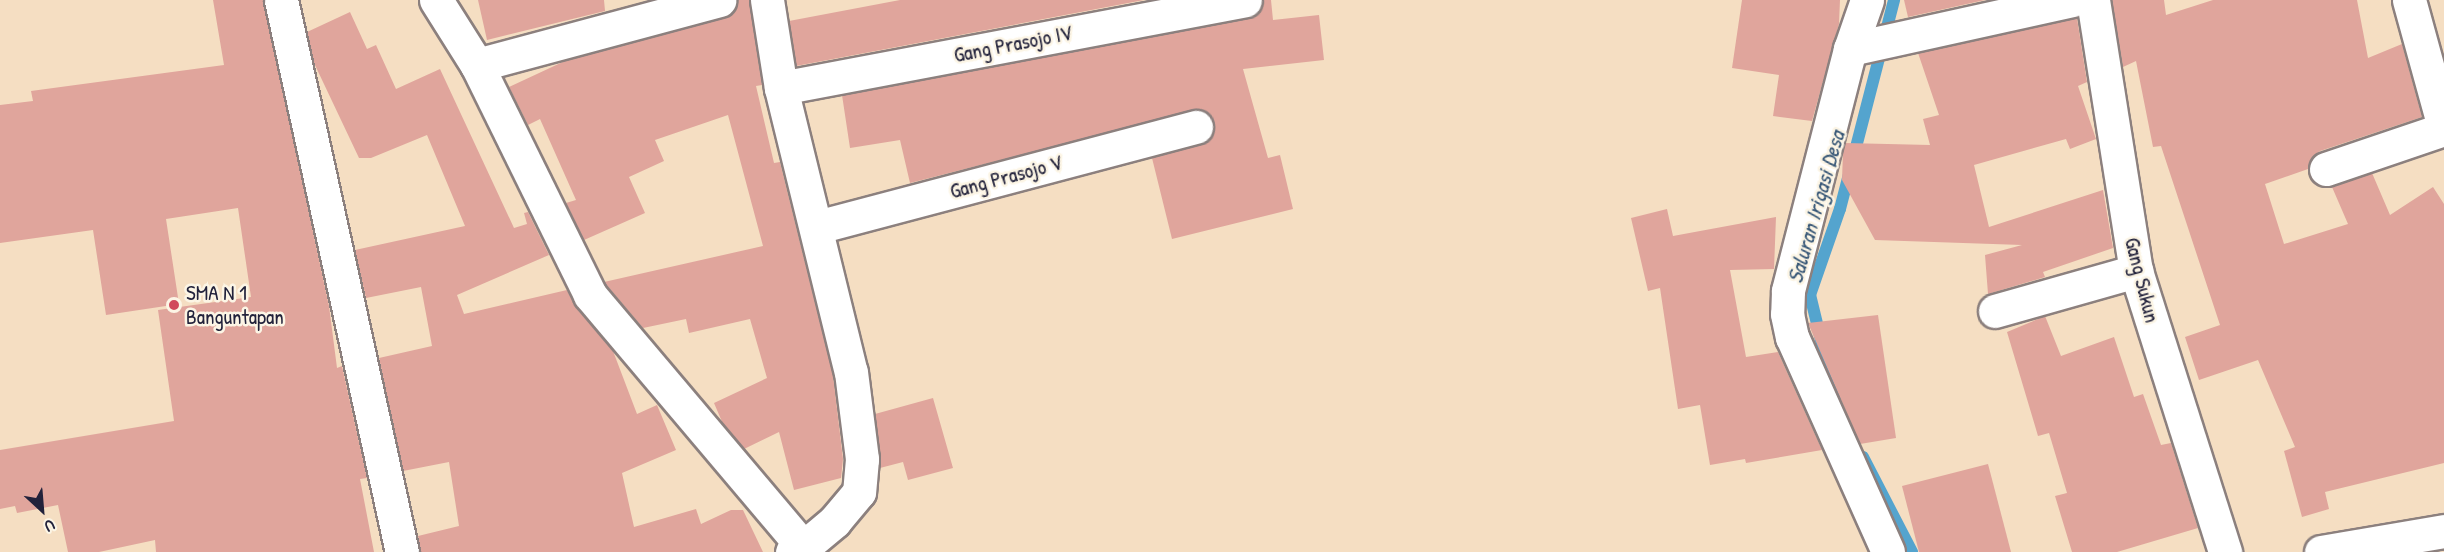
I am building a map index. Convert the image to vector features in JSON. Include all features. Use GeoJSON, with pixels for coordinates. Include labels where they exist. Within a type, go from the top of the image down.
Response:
{"type":"FeatureCollection","features":[{"type":"Feature","properties":{"kind":"street"},"geometry":{"type":"LineString","coordinates":[[281,0],[402,552]]}},
{"type":"Feature","properties":{"kind":"street"},"geometry":{"type":"LineString","coordinates":[[436,0],[477,65],[590,294],[801,550],[835,521],[859,492],[862,459],[851,372],[781,88],[767,0]]}},
{"type":"Feature","properties":{"kind":"street"},"geometry":{"type":"LineString","coordinates":[[477,65],[719,0]]}},
{"type":"Feature","properties":{"kind":"street","name":"Gang Prasojo IV"},"geometry":{"type":"LineString","coordinates":[[781,88],[1245,0]]}},
{"type":"Feature","properties":{"kind":"street"},"geometry":{"type":"LineString","coordinates":[[1867,0],[1850,49],[1788,291],[1787,314],[1792,337],[1888,552]]}},
{"type":"Feature","properties":{"kind":"street"},"geometry":{"type":"LineString","coordinates":[[1850,49],[2072,0]]}},
{"type":"Feature","properties":{"kind":"street","name":"Gang Sukun"},"geometry":{"type":"LineString","coordinates":[[2093,0],[2136,271],[2225,552]]}},
{"type":"Feature","properties":{"kind":"street"},"geometry":{"type":"LineString","coordinates":[[2326,169],[2444,128],[2409,0]]}},
{"type":"Feature","properties":{"kind":"street","name":"Gang Prasojo V"},"geometry":{"type":"LineString","coordinates":[[817,227],[1196,128]]}},
{"type":"Feature","properties":{"kind":"street"},"geometry":{"type":"LineString","coordinates":[[1995,311],[2136,271]]}},
{"type":"Feature","properties":{"kind":"street"},"geometry":{"type":"LineString","coordinates":[[2321,552],[2377,548],[2444,531]]}},
{"type":"Feature","properties":{"kind":"building","name":"SMA N 1 Banguntapan"},"geometry":{"type":"Polygon","coordinates":[[[213,0],[263,0],[329,306],[337,368],[342,366],[367,478],[360,479],[374,552],[156,552],[155,540],[99,552],[68,552],[58,505],[17,513],[15,506],[0,509],[0,450],[174,421],[158,310],[251,297],[238,208],[166,219],[179,304],[106,315],[93,230],[0,243],[0,105],[33,101],[31,91],[224,65],[213,0]]]}},
{"type":"Feature","properties":{"kind":"building"},"geometry":{"type":"Polygon","coordinates":[[[478,0],[604,0],[605,11],[487,40],[478,0]]]}},
{"type":"Feature","properties":{"kind":"building"},"geometry":{"type":"Polygon","coordinates":[[[737,0],[749,0],[762,85],[756,86],[774,163],[780,162],[833,375],[843,459],[841,478],[794,490],[779,432],[744,449],[723,424],[714,403],[767,378],[750,319],[689,333],[686,319],[643,328],[604,282],[763,246],[728,115],[655,140],[664,161],[629,177],[645,213],[584,240],[566,203],[576,200],[540,119],[528,125],[509,87],[567,60],[724,18],[733,13],[737,0]]]}},
{"type":"Feature","properties":{"kind":"building"},"geometry":{"type":"Polygon","coordinates":[[[900,0],[1144,0],[796,66],[789,21],[900,0]]]}},
{"type":"Feature","properties":{"kind":"building"},"geometry":{"type":"Polygon","coordinates":[[[1263,0],[1271,0],[1273,20],[1319,15],[1324,60],[1243,69],[1268,158],[1280,155],[1293,209],[1172,239],[1152,158],[1210,140],[1214,122],[1200,109],[910,183],[900,140],[850,148],[842,95],[1248,18],[1258,14],[1263,0]]]}},
{"type":"Feature","properties":{"kind":"building"},"geometry":{"type":"Polygon","coordinates":[[[1742,0],[1840,0],[1839,24],[1812,121],[1773,116],[1779,75],[1732,68],[1742,0]]]}},
{"type":"Feature","properties":{"kind":"building"},"geometry":{"type":"Polygon","coordinates":[[[1904,0],[1985,0],[1908,17],[1904,0]]]}},
{"type":"Feature","properties":{"kind":"building"},"geometry":{"type":"Polygon","coordinates":[[[2112,0],[2164,0],[2166,15],[2213,0],[2357,0],[2368,58],[2402,44],[2422,117],[2320,151],[2312,157],[2308,169],[2265,184],[2284,244],[2348,224],[2332,187],[2372,173],[2390,215],[2433,187],[2444,204],[2444,463],[2325,492],[2329,509],[2302,517],[2284,451],[2295,447],[2258,360],[2199,380],[2185,337],[2220,325],[2161,146],[2153,147],[2136,61],[2123,67],[2112,0]]]}},
{"type":"Feature","properties":{"kind":"building"},"geometry":{"type":"Polygon","coordinates":[[[350,12],[367,49],[376,45],[396,89],[440,69],[514,228],[527,224],[524,213],[528,212],[549,255],[457,295],[464,314],[567,290],[576,307],[613,351],[637,414],[657,405],[676,450],[622,473],[634,527],[696,509],[701,524],[731,510],[743,510],[763,552],[420,552],[418,536],[459,526],[449,462],[403,471],[379,358],[432,346],[421,287],[366,298],[355,250],[465,226],[427,135],[371,158],[359,158],[314,63],[307,32],[350,12]]]}},
{"type":"Feature","properties":{"kind":"building"},"geometry":{"type":"Polygon","coordinates":[[[2077,18],[2087,82],[2078,86],[2096,139],[2070,149],[2066,139],[1974,165],[1989,227],[2103,190],[2113,248],[2043,272],[2045,277],[1988,294],[1985,255],[2022,245],[1875,240],[1842,180],[1845,143],[1930,145],[1923,119],[1939,115],[1918,53],[2077,18]]]}},
{"type":"Feature","properties":{"kind":"building"},"geometry":{"type":"Polygon","coordinates":[[[1667,209],[1673,236],[1776,217],[1774,269],[1730,270],[1746,357],[1778,352],[1822,450],[1746,463],[1745,459],[1710,465],[1700,405],[1678,409],[1660,288],[1648,291],[1631,218],[1667,209]]]}},
{"type":"Feature","properties":{"kind":"building"},"geometry":{"type":"Polygon","coordinates":[[[1878,315],[1896,438],[1860,444],[1808,323],[1878,315]]]}},
{"type":"Feature","properties":{"kind":"building"},"geometry":{"type":"Polygon","coordinates":[[[2045,316],[2061,356],[2114,337],[2134,397],[2143,394],[2161,445],[2171,443],[2198,528],[2117,552],[2072,552],[2055,496],[2067,493],[2049,433],[2038,436],[2007,332],[2045,316]]]}},
{"type":"Feature","properties":{"kind":"building"},"geometry":{"type":"Polygon","coordinates":[[[933,398],[953,468],[908,480],[903,462],[880,468],[875,414],[933,398]]]}},
{"type":"Feature","properties":{"kind":"building"},"geometry":{"type":"Polygon","coordinates":[[[1988,464],[2011,552],[1919,552],[1902,486],[1988,464]]]}},
{"type":"Feature","properties":{"kind":"waterway","name":"Saluran Irigasi Desa"},"geometry":{"type":"LineString","coordinates":[[1835,398],[1810,295],[1840,209],[1894,0]]}},
{"type":"Feature","properties":{"kind":"waterway","name":"Saluran Irigasi Desa"},"geometry":{"type":"LineString","coordinates":[[1863,457],[1912,552]]}},
{"type":"Feature","properties":{"kind":"place","name":"SMA N 1 Banguntapan"},"geometry":{"type":"Point","coordinates":[174,305]}}]}
